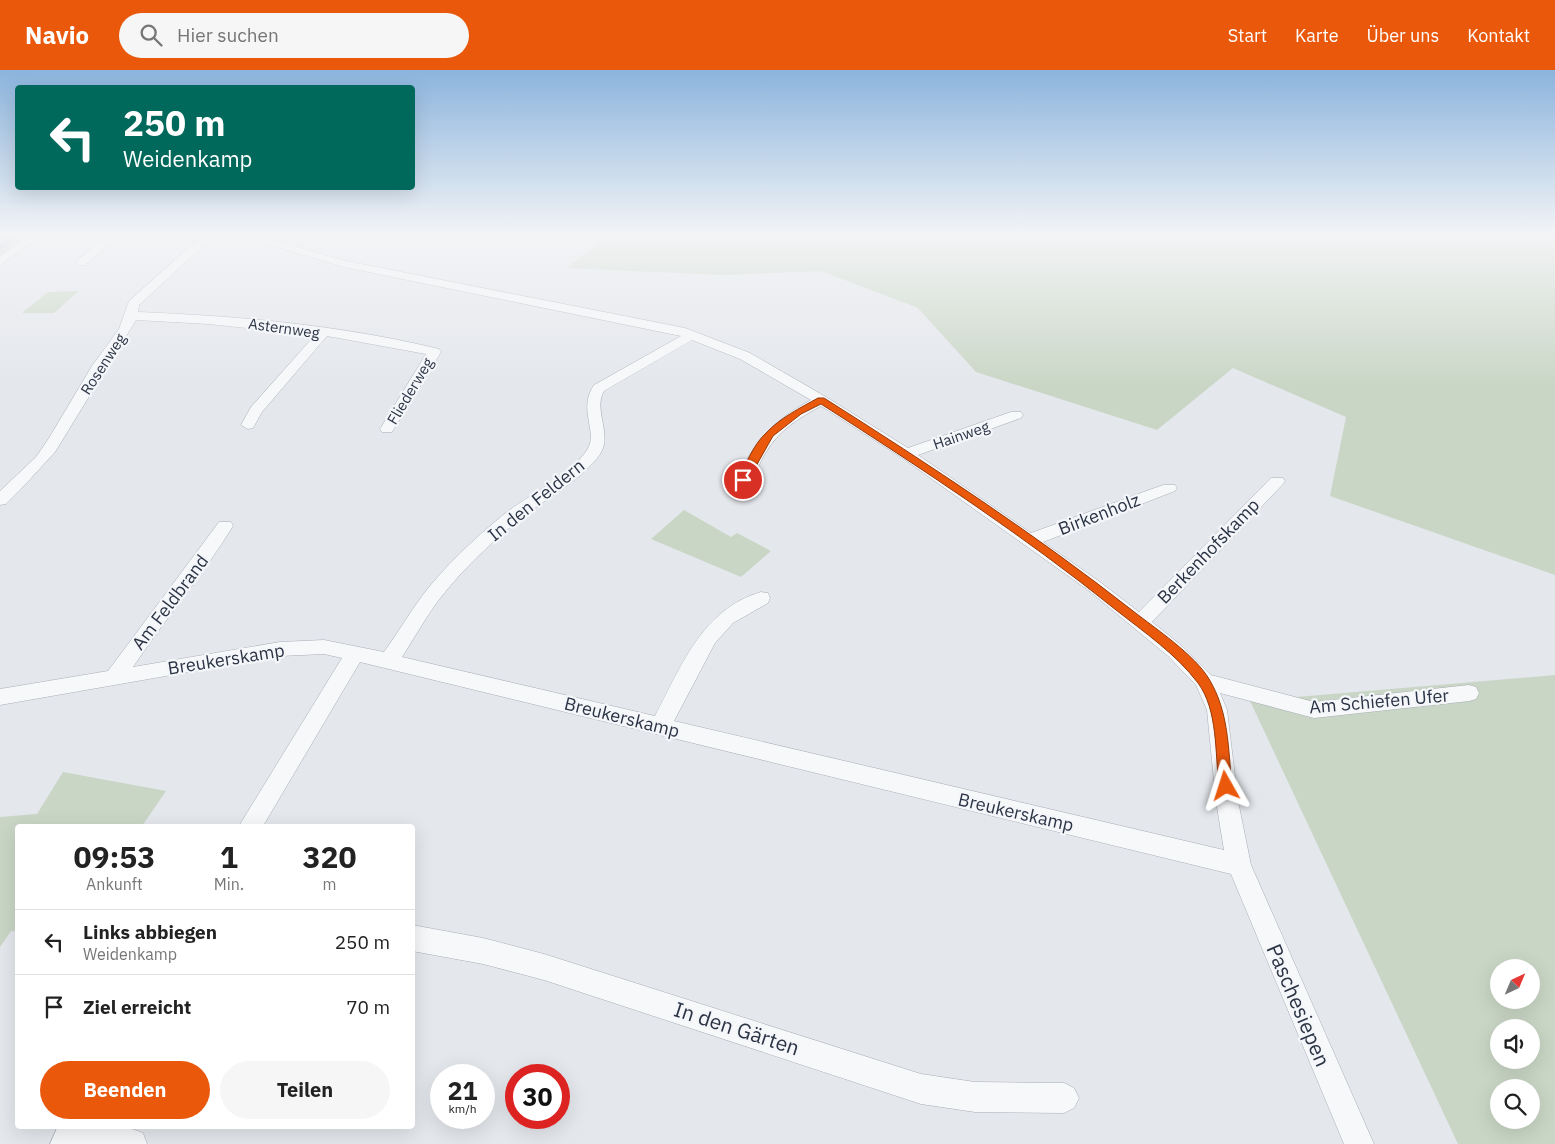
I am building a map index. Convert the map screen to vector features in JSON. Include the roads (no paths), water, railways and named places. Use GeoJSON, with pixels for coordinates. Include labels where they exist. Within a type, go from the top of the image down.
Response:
{"type":"FeatureCollection","features":[{"type":"Feature","properties":{"kind":"street","name":"Rosenweg"},"geometry":{"type":"LineString","coordinates":[[0,500],[41,459],[133,316],[133,304],[154,285]]}},
{"type":"Feature","properties":{"kind":"street"},"geometry":{"type":"LineString","coordinates":[[454,285],[552,304],[692,335],[745,356],[821,400],[906,454],[1030,540],[1175,650],[1204,681],[1217,710],[1227,801],[1239,865]]}},
{"type":"Feature","properties":{"kind":"street","name":"Asternweg"},"geometry":{"type":"LineString","coordinates":[[133,316],[245,322],[368,339],[434,352]]}},
{"type":"Feature","properties":{"kind":"street"},"geometry":{"type":"LineString","coordinates":[[248,425],[256,410],[323,333]]}},
{"type":"Feature","properties":{"kind":"street","name":"In den Feldern"},"geometry":{"type":"LineString","coordinates":[[389,660],[430,599],[458,566],[499,528],[572,472],[594,452],[597,444],[593,399],[599,388],[692,335]]}},
{"type":"Feature","properties":{"kind":"street","name":"Fliederweg"},"geometry":{"type":"LineString","coordinates":[[387,429],[434,352]]}},
{"type":"Feature","properties":{"kind":"street"},"geometry":{"type":"LineString","coordinates":[[743,480],[761,444],[769,434],[798,413],[821,400]]}},
{"type":"Feature","properties":{"kind":"street","name":"Hainweg"},"geometry":{"type":"LineString","coordinates":[[906,454],[1016,415]]}},
{"type":"Feature","properties":{"kind":"street","name":"Berkenhofskamp"},"geometry":{"type":"LineString","coordinates":[[1140,622],[1276,481]]}},
{"type":"Feature","properties":{"kind":"street","name":"Birkenholz"},"geometry":{"type":"LineString","coordinates":[[1030,540],[1169,488]]}},
{"type":"Feature","properties":{"kind":"street","name":"Am Feldbrand"},"geometry":{"type":"LineString","coordinates":[[114,678],[149,627],[213,545],[225,526]]}},
{"type":"Feature","properties":{"kind":"street"},"geometry":{"type":"LineString","coordinates":[[660,726],[702,649],[716,628],[734,613],[761,598]]}},
{"type":"Feature","properties":{"kind":"street","name":"Breukerskamp"},"geometry":{"type":"LineString","coordinates":[[0,697],[280,649],[324,647],[389,660],[1239,865]]}},
{"type":"Feature","properties":{"kind":"street"},"geometry":{"type":"LineString","coordinates":[[252,824],[355,653]]}},
{"type":"Feature","properties":{"kind":"street","name":"Am Schiefen Ufer"},"geometry":{"type":"LineString","coordinates":[[1204,681],[1314,710],[1469,693]]}},
{"type":"Feature","properties":{"kind":"street","name":"Paschesiepen"},"geometry":{"type":"LineString","coordinates":[[1239,865],[1358,1144]]}},
{"type":"Feature","properties":{"kind":"street","name":"In den Gärten"},"geometry":{"type":"LineString","coordinates":[[415,939],[483,951],[544,967],[921,1089],[975,1097],[1064,1098]]}},
{"type":"Feature","properties":{"kind":"street"},"geometry":{"type":"LineString","coordinates":[[64,1144],[74,1129]]}},
{"type":"Feature","properties":{"kind":"street"},"geometry":{"type":"LineString","coordinates":[[85,1129],[132,1144]]}}]}
